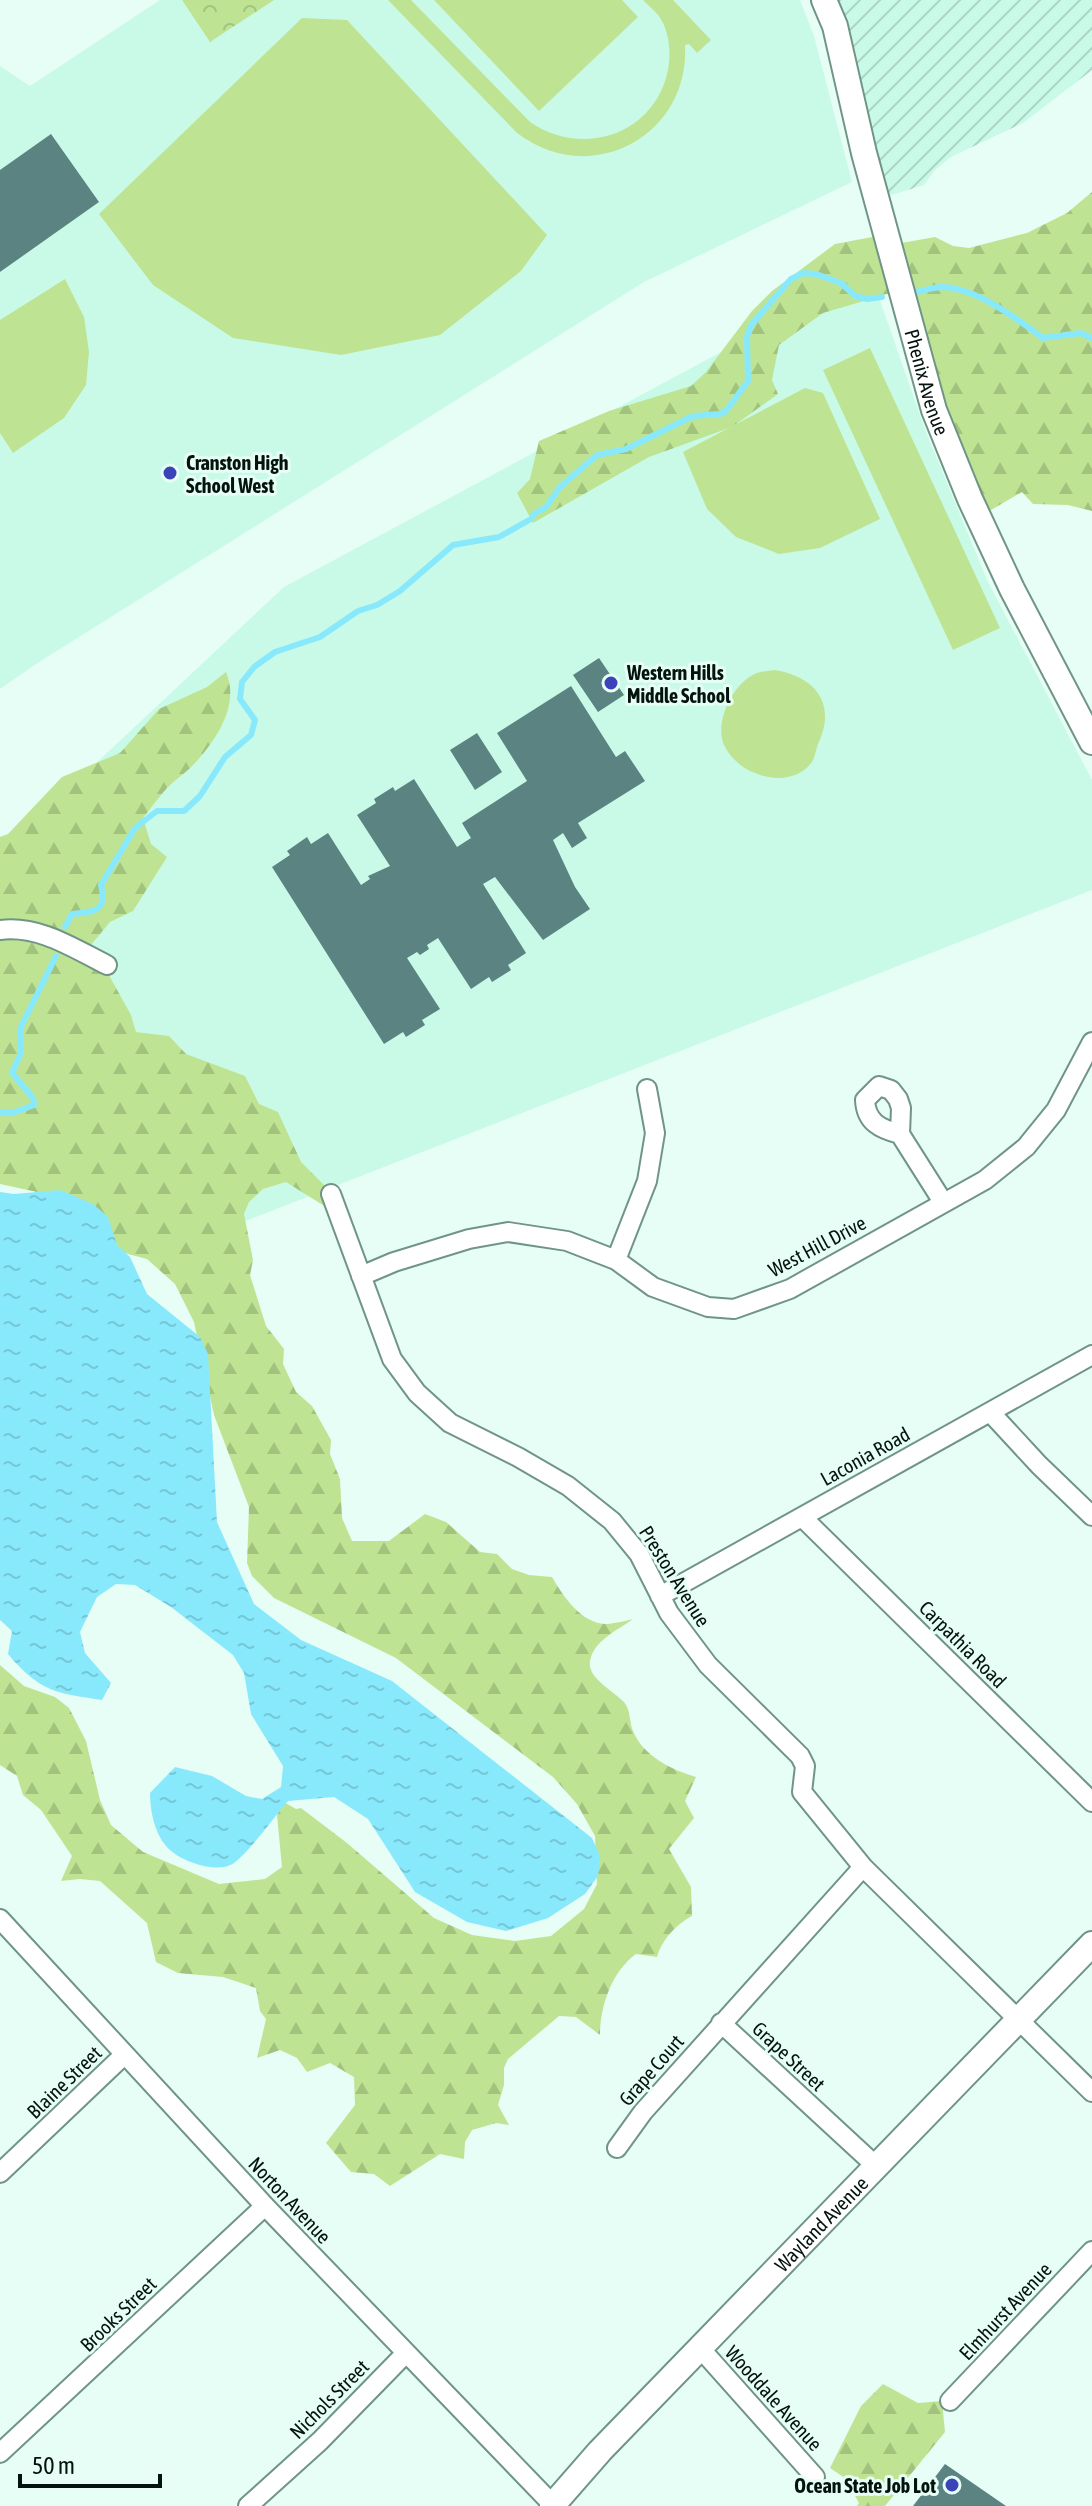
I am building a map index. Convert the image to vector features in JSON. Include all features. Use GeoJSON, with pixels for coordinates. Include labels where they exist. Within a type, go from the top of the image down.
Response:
{"type":"FeatureCollection","features":[{"type":"Feature","properties":{"kind":"main road","name":"Phenix Avenue"},"geometry":{"type":"LineString","coordinates":[[824,0],[835,26],[864,153],[934,410],[970,499],[1012,589],[1092,742]]}},
{"type":"Feature","properties":{"kind":"main road","name":"Wayland Avenue"},"geometry":{"type":"LineString","coordinates":[[552,2506],[600,2451],[1092,1944]]}},
{"type":"Feature","properties":{"kind":"street"},"geometry":{"type":"LineString","coordinates":[[0,930],[32,931],[63,942],[107,965]]}},
{"type":"Feature","properties":{"kind":"street","name":"West Hill Drive"},"geometry":{"type":"LineString","coordinates":[[361,1276],[439,1248],[508,1232],[567,1241],[616,1260],[653,1287],[708,1307],[734,1309],[790,1289],[985,1180],[1026,1147],[1056,1110],[1092,1042]]}},
{"type":"Feature","properties":{"kind":"street"},"geometry":{"type":"LineString","coordinates":[[616,1260],[647,1181],[655,1133],[647,1089]]}},
{"type":"Feature","properties":{"kind":"street"},"geometry":{"type":"LineString","coordinates":[[900,1134],[943,1202]]}},
{"type":"Feature","properties":{"kind":"street","name":"Preston Avenue"},"geometry":{"type":"LineString","coordinates":[[331,1194],[392,1359],[417,1393],[450,1423],[568,1486],[612,1521],[639,1554],[660,1596],[708,1665],[800,1756],[805,1766],[802,1792],[863,1867],[1092,2092]]}},
{"type":"Feature","properties":{"kind":"street","name":"Laconia Road"},"geometry":{"type":"LineString","coordinates":[[660,1596],[1092,1355]]}},
{"type":"Feature","properties":{"kind":"street"},"geometry":{"type":"LineString","coordinates":[[990,1412],[1092,1516]]}},
{"type":"Feature","properties":{"kind":"street","name":"Carpathia Road"},"geometry":{"type":"LineString","coordinates":[[802,1517],[1092,1802]]}},
{"type":"Feature","properties":{"kind":"street","name":"Grape Street"},"geometry":{"type":"LineString","coordinates":[[863,1867],[721,2023],[876,2166]]}},
{"type":"Feature","properties":{"kind":"street","name":"Norton Avenue"},"geometry":{"type":"LineString","coordinates":[[0,1919],[265,2206],[552,2506]]}},
{"type":"Feature","properties":{"kind":"street","name":"Grape Court"},"geometry":{"type":"LineString","coordinates":[[617,2148],[643,2112],[721,2023]]}},
{"type":"Feature","properties":{"kind":"street","name":"Blaine Street"},"geometry":{"type":"LineString","coordinates":[[0,2173],[124,2055]]}},
{"type":"Feature","properties":{"kind":"street","name":"Brooks Street"},"geometry":{"type":"LineString","coordinates":[[0,2453],[265,2206]]}},
{"type":"Feature","properties":{"kind":"street","name":"Elmhurst Avenue"},"geometry":{"type":"LineString","coordinates":[[950,2401],[1092,2251]]}},
{"type":"Feature","properties":{"kind":"street","name":"Wooddale Avenue"},"geometry":{"type":"LineString","coordinates":[[700,2348],[815,2477]]}},
{"type":"Feature","properties":{"kind":"street","name":"Nichols Street"},"geometry":{"type":"LineString","coordinates":[[248,2506],[320,2441],[405,2354]]}},
{"type":"Feature","properties":{"kind":"shaded area","name":"Cranston High School West"},"geometry":{"type":"Polygon","coordinates":[[[160,0],[800,0],[814,36],[852,182],[644,282],[0,689],[0,66],[30,86],[160,0]]]}},
{"type":"Feature","properties":{"kind":"shaded area"},"geometry":{"type":"Polygon","coordinates":[[[825,0],[1092,0],[1092,70],[1023,123],[951,157],[935,170],[924,185],[878,199],[825,0]]]}},
{"type":"Feature","properties":{"kind":"shaded area","name":"Western Hills Middle School"},"geometry":{"type":"Polygon","coordinates":[[[870,272],[926,432],[988,582],[1092,780],[1092,890],[154,1257],[28,1074],[61,796],[284,587],[870,272]]]}},
{"type":"Feature","properties":{"kind":"green space"},"geometry":{"type":"Polygon","coordinates":[[[182,0],[274,0],[210,42],[182,0]]]}},
{"type":"Feature","properties":{"kind":"green space"},"geometry":{"type":"Polygon","coordinates":[[[388,0],[411,0],[530,122],[569,138],[590,139],[610,135],[644,115],[657,99],[668,71],[669,43],[661,20],[643,0],[673,0],[711,40],[697,53],[689,44],[685,45],[682,77],[671,105],[653,128],[630,144],[604,154],[575,156],[545,149],[517,133],[388,0]]]}},
{"type":"Feature","properties":{"kind":"green space"},"geometry":{"type":"Polygon","coordinates":[[[434,0],[622,0],[638,17],[539,111],[434,0]]]}},
{"type":"Feature","properties":{"kind":"green space"},"geometry":{"type":"Polygon","coordinates":[[[302,18],[347,20],[547,235],[521,271],[440,335],[341,355],[233,338],[153,285],[99,214],[302,18]]]}},
{"type":"Feature","properties":{"kind":"green space"},"geometry":{"type":"Polygon","coordinates":[[[1092,192],[1092,511],[1068,505],[1033,504],[1022,492],[979,517],[898,291],[823,313],[779,345],[772,380],[778,394],[732,427],[649,457],[533,523],[517,493],[530,479],[539,441],[609,411],[691,386],[772,291],[835,244],[883,235],[890,245],[935,237],[953,246],[969,248],[1027,233],[1067,213],[1092,192]]]}},
{"type":"Feature","properties":{"kind":"green space"},"geometry":{"type":"Polygon","coordinates":[[[65,279],[84,317],[89,352],[86,385],[64,418],[13,453],[0,433],[0,320],[65,279]]]}},
{"type":"Feature","properties":{"kind":"green space"},"geometry":{"type":"Polygon","coordinates":[[[870,348],[1000,628],[953,650],[823,370],[870,348]]]}},
{"type":"Feature","properties":{"kind":"green space"},"geometry":{"type":"Polygon","coordinates":[[[805,388],[823,393],[880,519],[820,548],[779,554],[736,537],[707,509],[683,452],[805,388]]]}},
{"type":"Feature","properties":{"kind":"green space"},"geometry":{"type":"Polygon","coordinates":[[[775,670],[802,679],[812,686],[824,705],[825,717],[812,762],[802,771],[778,778],[752,772],[741,765],[731,756],[722,736],[724,714],[740,685],[757,673],[775,670]]]}},
{"type":"Feature","properties":{"kind":"green space"},"geometry":{"type":"Polygon","coordinates":[[[226,672],[230,696],[218,732],[195,763],[167,788],[143,818],[151,844],[167,857],[133,911],[110,922],[86,951],[105,968],[131,1015],[136,1032],[169,1036],[186,1054],[245,1076],[259,1104],[278,1112],[301,1162],[328,1189],[325,1194],[326,1207],[286,1182],[263,1189],[249,1202],[244,1214],[253,1260],[250,1275],[266,1326],[284,1349],[283,1364],[296,1392],[312,1406],[331,1440],[330,1454],[340,1479],[342,1518],[352,1541],[389,1541],[425,1514],[446,1522],[480,1552],[497,1554],[512,1569],[529,1575],[552,1577],[568,1600],[590,1620],[608,1624],[633,1619],[596,1648],[590,1667],[597,1679],[626,1705],[633,1731],[644,1748],[668,1766],[696,1777],[685,1801],[694,1818],[669,1849],[691,1887],[692,1916],[671,1933],[657,1957],[636,1954],[620,1970],[605,2001],[600,2035],[576,2017],[559,2016],[508,2059],[498,2105],[509,2125],[496,2123],[472,2130],[465,2142],[464,2159],[440,2154],[390,2186],[374,2174],[351,2172],[326,2143],[355,2105],[354,2077],[330,2063],[307,2072],[297,2058],[280,2050],[257,2058],[266,2019],[260,2011],[256,1988],[223,1977],[178,1973],[156,1962],[147,1923],[100,1881],[61,1881],[72,1856],[41,1810],[23,1795],[17,1776],[0,1765],[0,1665],[24,1686],[55,1697],[69,1708],[86,1741],[100,1800],[111,1825],[143,1852],[219,1884],[265,1879],[282,1867],[277,1815],[284,1802],[296,1809],[301,1808],[347,1843],[434,1918],[472,1935],[515,1941],[551,1936],[584,1909],[597,1884],[595,1836],[577,1804],[553,1777],[396,1658],[274,1598],[252,1576],[247,1563],[249,1507],[214,1415],[194,1322],[175,1284],[147,1259],[75,1240],[48,1201],[37,1192],[0,1184],[0,837],[8,834],[62,777],[120,753],[159,709],[207,687],[226,672]]]}},
{"type":"Feature","properties":{"kind":"green space"},"geometry":{"type":"Polygon","coordinates":[[[883,2384],[918,2403],[942,2401],[945,2432],[885,2506],[857,2506],[859,2503],[845,2478],[830,2468],[861,2406],[883,2384]]]}},
{"type":"Feature","properties":{"kind":"water"},"geometry":{"type":"Polygon","coordinates":[[[60,1190],[93,1204],[108,1217],[117,1245],[130,1257],[147,1294],[200,1337],[208,1354],[217,1522],[254,1604],[301,1640],[392,1681],[592,1838],[600,1856],[598,1876],[585,1894],[548,1918],[506,1931],[467,1922],[415,1892],[368,1819],[334,1797],[288,1801],[234,1863],[218,1868],[198,1865],[172,1852],[156,1828],[150,1793],[175,1767],[212,1776],[246,1796],[262,1799],[281,1787],[283,1766],[251,1714],[244,1673],[233,1655],[171,1607],[135,1585],[116,1584],[97,1597],[80,1632],[85,1653],[111,1683],[102,1700],[50,1689],[19,1667],[8,1654],[12,1631],[0,1620],[0,1192],[14,1194],[60,1190]]]}},
{"type":"Feature","properties":{"kind":"building"},"geometry":{"type":"Polygon","coordinates":[[[51,134],[99,202],[0,272],[0,170],[51,134]]]}},
{"type":"Feature","properties":{"kind":"building"},"geometry":{"type":"Polygon","coordinates":[[[599,658],[624,695],[598,712],[573,675],[599,658]]]}},
{"type":"Feature","properties":{"kind":"building","name":"Western Hills Middle School"},"geometry":{"type":"Polygon","coordinates":[[[571,686],[616,757],[625,751],[645,781],[578,823],[587,838],[572,848],[563,833],[553,840],[575,887],[590,909],[543,940],[495,877],[483,884],[526,953],[508,965],[511,970],[492,982],[489,977],[471,989],[438,938],[427,945],[429,949],[420,955],[417,952],[407,958],[440,1009],[422,1020],[425,1025],[406,1037],[403,1032],[384,1044],[272,867],[290,855],[287,851],[307,837],[311,844],[328,833],[361,885],[370,879],[368,876],[390,866],[357,815],[393,787],[395,791],[414,779],[457,847],[471,838],[462,823],[527,781],[497,733],[571,686]]]}},
{"type":"Feature","properties":{"kind":"building"},"geometry":{"type":"Polygon","coordinates":[[[477,733],[502,772],[475,790],[450,750],[477,733]]]}},
{"type":"Feature","properties":{"kind":"building","name":"Ocean State Job Lot"},"geometry":{"type":"Polygon","coordinates":[[[945,2464],[1006,2506],[913,2506],[945,2464]]]}},
{"type":"Feature","properties":{"kind":"waterway"},"geometry":{"type":"LineString","coordinates":[[65,927],[72,914],[93,911],[101,905],[101,885],[135,828],[157,811],[184,811],[200,796],[225,757],[251,735],[255,720],[240,699],[242,682],[254,667],[275,652],[320,637],[358,611],[377,605],[400,591],[453,545],[499,537],[531,519],[546,507],[560,487],[597,455],[626,449],[693,416],[726,411],[748,381],[747,337],[751,325],[791,279],[803,273],[816,274],[841,283],[855,296],[867,299],[882,297]]}},
{"type":"Feature","properties":{"kind":"waterway"},"geometry":{"type":"LineString","coordinates":[[916,292],[954,288],[995,305],[1043,338],[1080,333],[1092,338]]}},
{"type":"Feature","properties":{"kind":"waterway"},"geometry":{"type":"LineString","coordinates":[[0,1113],[15,1112],[34,1105],[33,1098],[12,1073],[20,1055],[20,1029],[56,956]]}},
{"type":"Feature","properties":{"kind":"place","name":"Cranston High School West"},"geometry":{"type":"Point","coordinates":[170,473]}},
{"type":"Feature","properties":{"kind":"place","name":"Western Hills Middle School"},"geometry":{"type":"Point","coordinates":[611,683]}},
{"type":"Feature","properties":{"kind":"place","name":"Ocean State Job Lot"},"geometry":{"type":"Point","coordinates":[952,2485]}}]}
